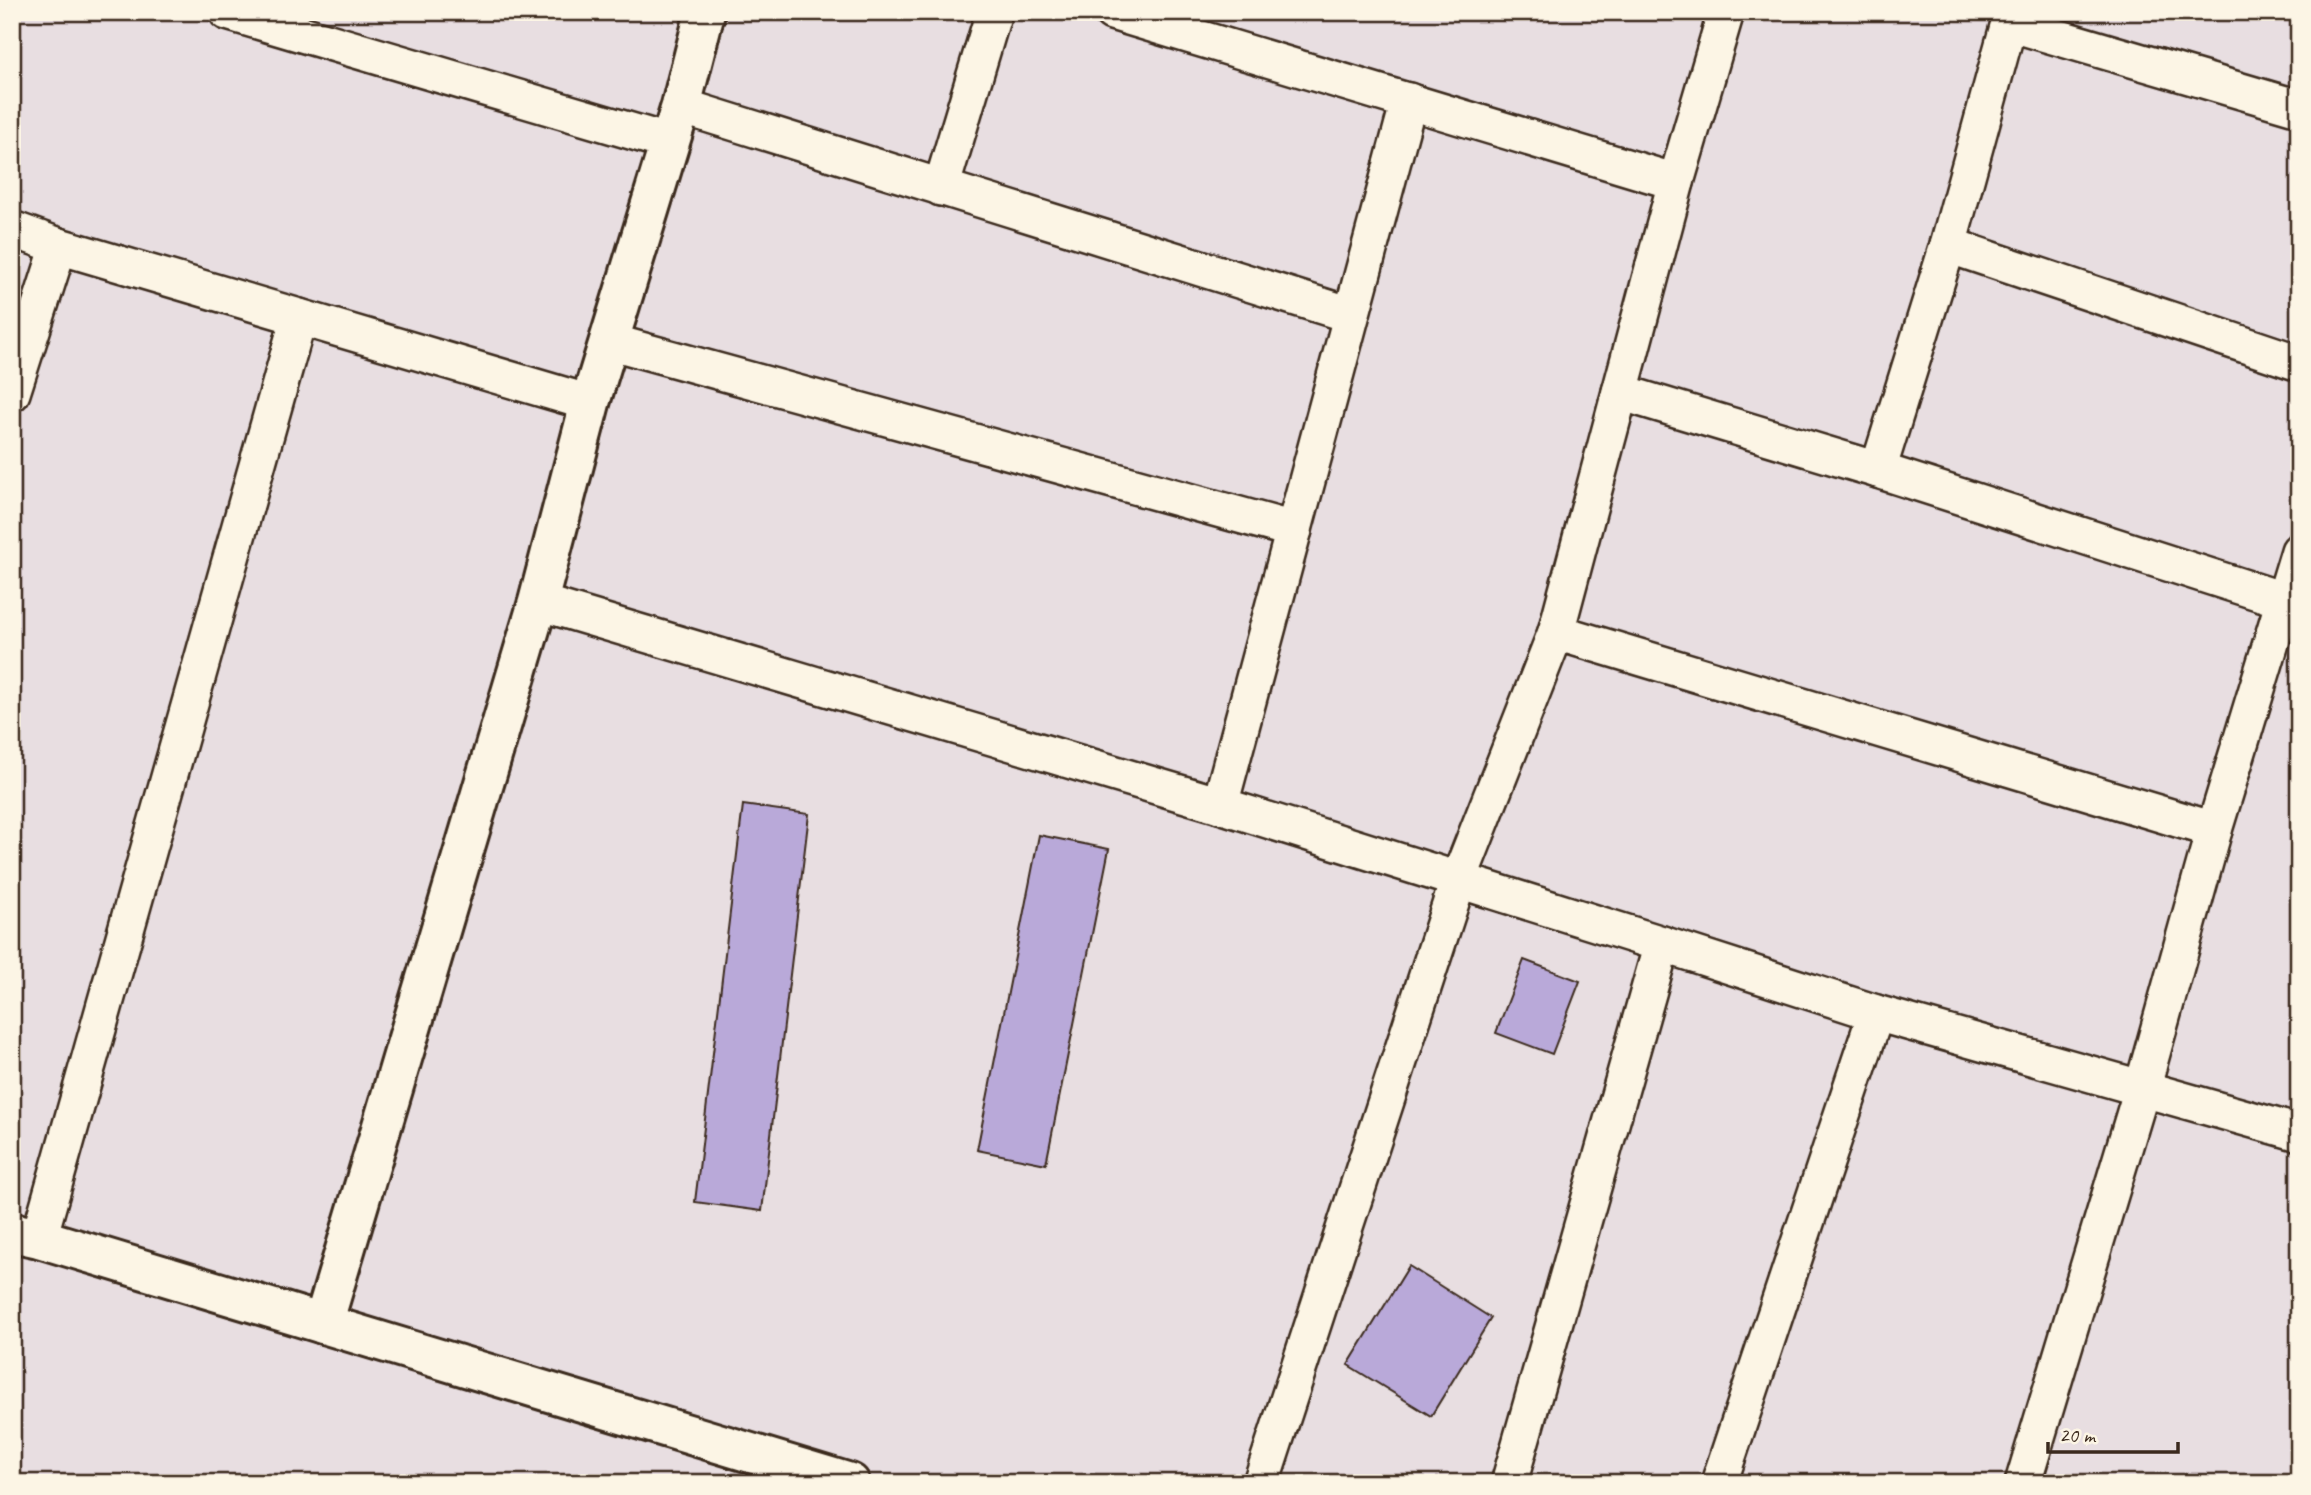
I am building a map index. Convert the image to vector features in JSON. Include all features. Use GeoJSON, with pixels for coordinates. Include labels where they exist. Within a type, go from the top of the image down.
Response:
{"type":"FeatureCollection","features":[{"type":"Feature","properties":{"kind":"street"},"geometry":{"type":"LineString","coordinates":[[227,12],[668,142]]}},
{"type":"Feature","properties":{"kind":"street"},"geometry":{"type":"LineString","coordinates":[[323,1324],[538,602],[590,403],[681,106],[705,12]]}},
{"type":"Feature","properties":{"kind":"street"},"geometry":{"type":"LineString","coordinates":[[941,188],[995,12]]}},
{"type":"Feature","properties":{"kind":"street"},"geometry":{"type":"LineString","coordinates":[[1112,12],[1676,182]]}},
{"type":"Feature","properties":{"kind":"street"},"geometry":{"type":"LineString","coordinates":[[1261,1483],[1458,881],[1556,632],[1676,182],[1726,12]]}},
{"type":"Feature","properties":{"kind":"street"},"geometry":{"type":"LineString","coordinates":[[1878,470],[1948,245],[2011,18],[2299,108]]}},
{"type":"Feature","properties":{"kind":"street"},"geometry":{"type":"LineString","coordinates":[[1220,805],[1409,101]]}},
{"type":"Feature","properties":{"kind":"street"},"geometry":{"type":"LineString","coordinates":[[681,106],[1351,315]]}},
{"type":"Feature","properties":{"kind":"street"},"geometry":{"type":"LineString","coordinates":[[12,229],[59,246],[590,403]]}},
{"type":"Feature","properties":{"kind":"street"},"geometry":{"type":"LineString","coordinates":[[1948,245],[2299,363]]}},
{"type":"Feature","properties":{"kind":"street"},"geometry":{"type":"LineString","coordinates":[[12,393],[59,246]]}},
{"type":"Feature","properties":{"kind":"street"},"geometry":{"type":"LineString","coordinates":[[299,317],[26,1235],[850,1483]]}},
{"type":"Feature","properties":{"kind":"street"},"geometry":{"type":"LineString","coordinates":[[608,341],[1294,530]]}},
{"type":"Feature","properties":{"kind":"street"},"geometry":{"type":"LineString","coordinates":[[1620,392],[1878,470],[2283,600]]}},
{"type":"Feature","properties":{"kind":"street"},"geometry":{"type":"LineString","coordinates":[[2023,1483],[2142,1089],[2214,830],[2299,551]]}},
{"type":"Feature","properties":{"kind":"street"},"geometry":{"type":"LineString","coordinates":[[538,602],[1220,805],[1876,1013],[2299,1133]]}},
{"type":"Feature","properties":{"kind":"street"},"geometry":{"type":"LineString","coordinates":[[1556,632],[2214,830]]}},
{"type":"Feature","properties":{"kind":"street"},"geometry":{"type":"LineString","coordinates":[[1509,1483],[1662,944]]}},
{"type":"Feature","properties":{"kind":"street"},"geometry":{"type":"LineString","coordinates":[[1718,1483],[1876,1013]]}},
{"type":"Feature","properties":{"kind":"building"},"geometry":{"type":"Polygon","coordinates":[[[743,805],[809,814],[762,1211],[695,1202],[743,805]]]}},
{"type":"Feature","properties":{"kind":"building"},"geometry":{"type":"Polygon","coordinates":[[[1039,835],[1109,849],[1046,1164],[977,1150],[1039,835]]]}},
{"type":"Feature","properties":{"kind":"building"},"geometry":{"type":"Polygon","coordinates":[[[1524,960],[1580,981],[1552,1054],[1496,1033],[1524,960]]]}},
{"type":"Feature","properties":{"kind":"building"},"geometry":{"type":"Polygon","coordinates":[[[1409,1266],[1491,1318],[1431,1416],[1348,1365],[1409,1266]]]}}]}
